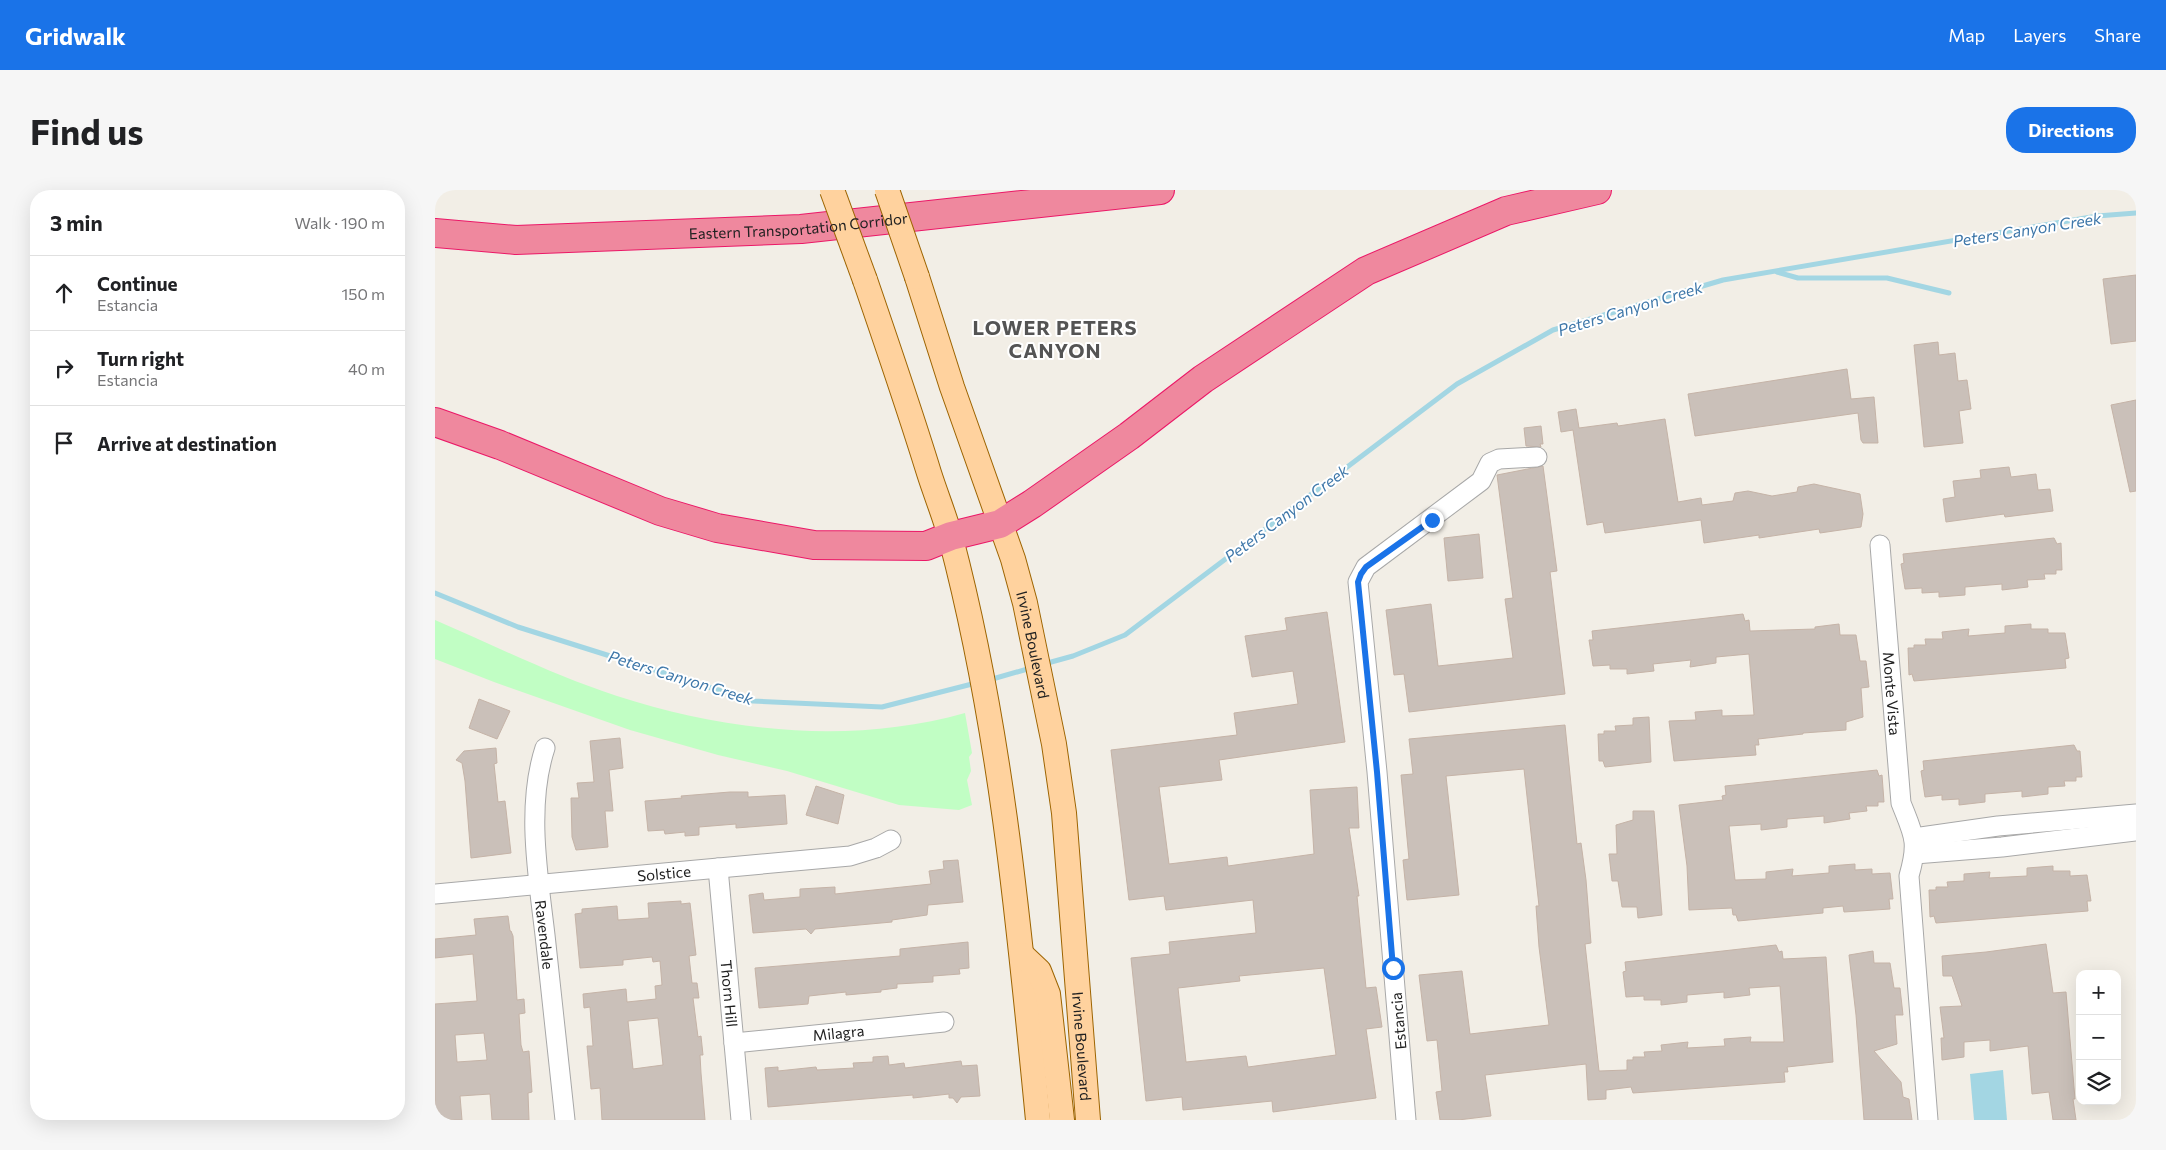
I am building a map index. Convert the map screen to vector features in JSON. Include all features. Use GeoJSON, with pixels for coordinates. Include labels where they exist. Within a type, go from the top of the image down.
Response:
{"type":"FeatureCollection","features":[{"type":"Feature","properties":{"kind":"highway","name":"Eastern Transportation Corridor"},"geometry":{"type":"LineString","coordinates":[[435,233],[516,240],[801,230],[1160,190]]}},
{"type":"Feature","properties":{"kind":"highway"},"geometry":{"type":"LineString","coordinates":[[435,422],[500,445],[659,511],[717,528],[814,544],[926,546],[951,536],[1000,524],[1049,493],[1129,436],[1203,379],[1366,271],[1506,211],[1597,190]]}},
{"type":"Feature","properties":{"kind":"main road"},"geometry":{"type":"LineString","coordinates":[[832,190],[901,383],[951,536],[970,620],[995,748],[1022,955],[1038,1120]]}},
{"type":"Feature","properties":{"kind":"main road","name":"Irvine Boulevard"},"geometry":{"type":"LineString","coordinates":[[887,190],[952,386],[1013,559],[1025,603],[1051,733],[1064,813],[1087,1120]]}},
{"type":"Feature","properties":{"kind":"main road"},"geometry":{"type":"LineString","coordinates":[[1022,955],[1039,971],[1048,994],[1062,1120]]}},
{"type":"Feature","properties":{"kind":"street","name":"Estancia"},"geometry":{"type":"LineString","coordinates":[[1406,1120],[1377,772],[1358,582],[1366,567],[1481,481],[1490,463],[1499,459],[1537,457]]}},
{"type":"Feature","properties":{"kind":"street","name":"Monte Vista"},"geometry":{"type":"LineString","coordinates":[[1880,545],[1901,803],[1915,846]]}},
{"type":"Feature","properties":{"kind":"street","name":"Ravendale"},"geometry":{"type":"LineString","coordinates":[[545,748],[538,769],[535,800],[539,884],[565,1120]]}},
{"type":"Feature","properties":{"kind":"street"},"geometry":{"type":"LineString","coordinates":[[1915,846],[1998,826],[2136,814]]}},
{"type":"Feature","properties":{"kind":"street"},"geometry":{"type":"LineString","coordinates":[[1915,846],[2002,847],[2136,831]]}},
{"type":"Feature","properties":{"kind":"street","name":"Solstice"},"geometry":{"type":"LineString","coordinates":[[435,894],[850,856],[877,848],[891,840]]}},
{"type":"Feature","properties":{"kind":"street"},"geometry":{"type":"LineString","coordinates":[[1915,846],[1909,876],[1928,1120]]}},
{"type":"Feature","properties":{"kind":"street","name":"Thorn Hill"},"geometry":{"type":"LineString","coordinates":[[718,868],[741,1120]]}},
{"type":"Feature","properties":{"kind":"street","name":"Milagra"},"geometry":{"type":"LineString","coordinates":[[734,1043],[944,1022]]}},
{"type":"Feature","properties":{"kind":"green space"},"geometry":{"type":"Polygon","coordinates":[[[435,620],[548,670],[617,696],[659,708],[746,726],[834,731],[878,729],[922,723],[965,713],[972,753],[969,757],[971,771],[967,780],[972,805],[959,810],[899,805],[787,771],[718,755],[630,730],[435,659],[435,620]]]}},
{"type":"Feature","properties":{"kind":"water"},"geometry":{"type":"Polygon","coordinates":[[[2003,1070],[2007,1120],[1974,1120],[1970,1074],[2003,1070]]]}},
{"type":"Feature","properties":{"kind":"building"},"geometry":{"type":"Polygon","coordinates":[[[2136,275],[2136,341],[2111,344],[2103,279],[2136,275]]]}},
{"type":"Feature","properties":{"kind":"building"},"geometry":{"type":"Polygon","coordinates":[[[1938,342],[1939,355],[1955,353],[1958,381],[1967,380],[1971,409],[1959,411],[1963,443],[1924,447],[1914,345],[1938,342]]]}},
{"type":"Feature","properties":{"kind":"building"},"geometry":{"type":"Polygon","coordinates":[[[1847,369],[1851,399],[1874,397],[1878,443],[1863,443],[1861,440],[1858,413],[1695,436],[1688,394],[1847,369]]]}},
{"type":"Feature","properties":{"kind":"building"},"geometry":{"type":"Polygon","coordinates":[[[2136,400],[2136,491],[2130,492],[2111,405],[2136,400]]]}},
{"type":"Feature","properties":{"kind":"building"},"geometry":{"type":"Polygon","coordinates":[[[1576,409],[1579,428],[1617,423],[1618,426],[1665,419],[1678,502],[1701,498],[1702,505],[1733,501],[1735,493],[1748,491],[1772,496],[1797,492],[1798,487],[1814,484],[1860,494],[1863,514],[1861,527],[1820,533],[1819,529],[1759,538],[1759,535],[1704,543],[1701,520],[1605,533],[1603,522],[1587,525],[1573,430],[1561,432],[1558,412],[1576,409]]]}},
{"type":"Feature","properties":{"kind":"building"},"geometry":{"type":"Polygon","coordinates":[[[1541,426],[1543,444],[1540,444],[1541,447],[1526,446],[1524,428],[1541,426]]]}},
{"type":"Feature","properties":{"kind":"building"},"geometry":{"type":"Polygon","coordinates":[[[1543,466],[1557,571],[1550,572],[1565,694],[1409,712],[1404,674],[1394,675],[1386,610],[1431,604],[1438,666],[1513,658],[1505,599],[1513,598],[1497,475],[1543,466]]]}},
{"type":"Feature","properties":{"kind":"building"},"geometry":{"type":"Polygon","coordinates":[[[2009,467],[2011,477],[2036,474],[2038,490],[2050,489],[2053,511],[2005,517],[2004,514],[1946,522],[1943,499],[1955,497],[1953,481],[1981,478],[1980,470],[2009,467]]]}},
{"type":"Feature","properties":{"kind":"building"},"geometry":{"type":"Polygon","coordinates":[[[1479,534],[1483,578],[1448,581],[1444,538],[1479,534]]]}},
{"type":"Feature","properties":{"kind":"building"},"geometry":{"type":"Polygon","coordinates":[[[2054,538],[2057,544],[2061,543],[2062,570],[2056,570],[2056,574],[2044,574],[2045,579],[2027,580],[2028,587],[2002,590],[2002,584],[1965,587],[1965,595],[1939,597],[1939,592],[1922,593],[1922,588],[1905,589],[1901,564],[1904,563],[1903,554],[2054,538]]]}},
{"type":"Feature","properties":{"kind":"building"},"geometry":{"type":"Polygon","coordinates":[[[1327,612],[1345,742],[1219,760],[1222,780],[1159,787],[1169,864],[1227,857],[1228,866],[1314,854],[1310,790],[1357,787],[1359,828],[1349,828],[1359,896],[1357,896],[1366,988],[1376,987],[1382,1027],[1366,1029],[1376,1098],[1273,1112],[1272,1101],[1183,1110],[1182,1097],[1146,1101],[1131,958],[1170,954],[1169,942],[1256,933],[1253,900],[1166,910],[1164,896],[1129,900],[1111,750],[1237,735],[1234,713],[1298,704],[1293,671],[1252,677],[1245,636],[1287,630],[1285,618],[1327,612]],[[1324,968],[1239,976],[1240,981],[1178,988],[1186,1062],[1246,1056],[1248,1067],[1336,1055],[1324,968]]]}},
{"type":"Feature","properties":{"kind":"building"},"geometry":{"type":"Polygon","coordinates":[[[1743,614],[1745,621],[1749,620],[1750,631],[1815,629],[1815,627],[1839,624],[1840,635],[1856,635],[1860,661],[1866,661],[1869,687],[1861,688],[1863,717],[1846,722],[1846,730],[1758,739],[1759,745],[1755,745],[1756,755],[1674,761],[1669,721],[1696,720],[1695,712],[1722,710],[1722,716],[1754,715],[1749,654],[1716,657],[1716,663],[1690,667],[1691,660],[1653,664],[1654,671],[1627,674],[1627,669],[1610,669],[1610,665],[1593,666],[1589,640],[1593,640],[1592,631],[1743,614]]]}},
{"type":"Feature","properties":{"kind":"building"},"geometry":{"type":"Polygon","coordinates":[[[2031,624],[2031,629],[2048,629],[2048,633],[2065,633],[2069,658],[2065,659],[2066,668],[1914,681],[1912,674],[1909,675],[1908,648],[1914,648],[1914,645],[1926,645],[1925,639],[1943,639],[1942,632],[1969,629],[1968,636],[2005,633],[2005,626],[2031,624]]]}},
{"type":"Feature","properties":{"kind":"building"},"geometry":{"type":"Polygon","coordinates":[[[479,699],[510,711],[497,739],[469,728],[479,699]]]}},
{"type":"Feature","properties":{"kind":"building"},"geometry":{"type":"Polygon","coordinates":[[[1649,717],[1651,762],[1605,767],[1603,761],[1599,761],[1598,734],[1604,734],[1604,731],[1616,731],[1615,726],[1633,725],[1633,718],[1649,717]]]}},
{"type":"Feature","properties":{"kind":"building"},"geometry":{"type":"Polygon","coordinates":[[[1565,725],[1577,844],[1581,843],[1586,880],[1591,943],[1585,944],[1599,1071],[1627,1070],[1627,1060],[1633,1060],[1633,1057],[1645,1057],[1644,1052],[1662,1051],[1661,1045],[1688,1042],[1687,1048],[1725,1046],[1724,1039],[1751,1037],[1750,1042],[1784,1042],[1780,986],[1749,988],[1750,995],[1724,998],[1724,992],[1687,995],[1687,1002],[1661,1005],[1661,1000],[1644,1000],[1644,996],[1626,997],[1623,972],[1626,971],[1625,962],[1776,945],[1779,952],[1782,951],[1783,959],[1826,957],[1833,1062],[1787,1067],[1788,1072],[1784,1072],[1785,1082],[1633,1093],[1631,1087],[1606,1090],[1606,1099],[1588,1100],[1586,1064],[1485,1075],[1491,1116],[1440,1120],[1436,1092],[1442,1091],[1437,1040],[1427,1041],[1419,975],[1462,971],[1470,1034],[1549,1025],[1539,947],[1536,906],[1539,906],[1524,769],[1446,776],[1459,895],[1407,900],[1403,860],[1409,859],[1401,775],[1413,774],[1409,739],[1565,725]]]}},
{"type":"Feature","properties":{"kind":"building"},"geometry":{"type":"Polygon","coordinates":[[[620,738],[623,768],[609,770],[613,811],[605,811],[608,847],[576,850],[572,837],[571,798],[579,798],[577,783],[594,782],[590,741],[620,738]]]}},
{"type":"Feature","properties":{"kind":"building"},"geometry":{"type":"Polygon","coordinates":[[[2074,745],[2077,751],[2080,751],[2082,777],[2076,777],[2076,781],[2064,781],[2065,786],[2048,787],[2048,794],[2022,797],[2022,791],[1985,794],[1985,802],[1959,805],[1959,799],[1942,800],[1942,795],[1925,797],[1921,771],[1924,770],[1923,761],[2074,745]]]}},
{"type":"Feature","properties":{"kind":"building"},"geometry":{"type":"Polygon","coordinates":[[[496,748],[497,763],[494,764],[498,802],[505,801],[511,853],[471,858],[465,781],[462,763],[456,760],[464,751],[496,748]]]}},
{"type":"Feature","properties":{"kind":"building"},"geometry":{"type":"Polygon","coordinates":[[[1877,770],[1879,776],[1882,775],[1884,802],[1878,802],[1878,806],[1866,806],[1867,811],[1849,813],[1850,819],[1824,823],[1824,816],[1787,819],[1787,827],[1761,830],[1761,824],[1729,826],[1735,880],[1766,879],[1766,872],[1793,869],[1792,876],[1829,873],[1829,866],[1855,864],[1855,870],[1872,869],[1872,874],[1890,873],[1893,899],[1889,899],[1890,909],[1844,912],[1843,906],[1823,908],[1823,913],[1738,921],[1736,915],[1733,915],[1732,908],[1689,910],[1687,866],[1679,805],[1723,800],[1722,796],[1726,795],[1725,786],[1877,770]]]}},
{"type":"Feature","properties":{"kind":"building"},"geometry":{"type":"Polygon","coordinates":[[[816,786],[844,795],[838,824],[806,815],[816,786]]]}},
{"type":"Feature","properties":{"kind":"building"},"geometry":{"type":"Polygon","coordinates":[[[730,792],[748,792],[748,797],[785,795],[787,824],[736,828],[736,824],[699,827],[699,835],[685,836],[685,832],[665,834],[664,830],[648,831],[645,801],[730,792]]]}},
{"type":"Feature","properties":{"kind":"building"},"geometry":{"type":"Polygon","coordinates":[[[1633,811],[1654,811],[1662,915],[1638,918],[1637,907],[1622,907],[1618,881],[1612,881],[1609,854],[1617,854],[1616,825],[1633,820],[1633,811]]]}},
{"type":"Feature","properties":{"kind":"building"},"geometry":{"type":"Polygon","coordinates":[[[958,860],[963,902],[928,905],[927,915],[892,920],[892,922],[815,929],[811,934],[806,929],[753,933],[749,895],[763,893],[764,900],[800,897],[800,889],[835,887],[835,894],[931,884],[929,871],[944,869],[943,861],[958,860]]]}},
{"type":"Feature","properties":{"kind":"building"},"geometry":{"type":"Polygon","coordinates":[[[2053,866],[2053,871],[2070,871],[2070,876],[2087,875],[2091,901],[2087,901],[2088,911],[1936,923],[1934,916],[1930,917],[1929,890],[1936,890],[1936,887],[1948,887],[1947,882],[1964,881],[1964,874],[1990,872],[1989,878],[2027,876],[2027,868],[2053,866]]]}},
{"type":"Feature","properties":{"kind":"building"},"geometry":{"type":"Polygon","coordinates":[[[681,901],[681,904],[690,903],[696,955],[689,956],[692,983],[697,983],[699,998],[693,998],[698,1037],[701,1036],[703,1055],[700,1055],[705,1120],[602,1120],[600,1088],[591,1089],[587,1046],[593,1046],[590,1007],[584,1008],[583,994],[626,989],[627,1002],[656,999],[655,986],[662,985],[660,961],[653,962],[652,957],[623,960],[623,965],[580,968],[575,914],[582,913],[582,909],[617,906],[618,920],[649,918],[648,903],[681,901]],[[658,1018],[628,1021],[633,1069],[663,1065],[658,1018]]]}},
{"type":"Feature","properties":{"kind":"building"},"geometry":{"type":"Polygon","coordinates":[[[508,916],[510,931],[513,936],[517,1000],[524,999],[525,1013],[519,1014],[521,1045],[523,1052],[529,1051],[532,1092],[528,1093],[529,1120],[492,1120],[490,1094],[460,1096],[462,1120],[435,1120],[435,1004],[477,1001],[473,954],[435,958],[435,939],[476,935],[474,919],[508,916]],[[484,1033],[455,1035],[457,1062],[487,1060],[484,1033]]]}},
{"type":"Feature","properties":{"kind":"building"},"geometry":{"type":"Polygon","coordinates":[[[968,942],[969,968],[959,969],[960,974],[933,976],[933,982],[897,984],[897,988],[881,990],[881,992],[846,995],[846,992],[809,996],[808,1004],[759,1008],[755,968],[900,956],[900,949],[968,942]]]}},
{"type":"Feature","properties":{"kind":"building"},"geometry":{"type":"Polygon","coordinates":[[[2046,944],[2053,993],[2066,992],[2076,1120],[2053,1120],[2049,1092],[2032,1094],[2028,1046],[1990,1051],[1990,1040],[1964,1042],[1964,1057],[1942,1060],[1941,1038],[1944,1038],[1940,1007],[1962,1006],[1952,976],[1943,976],[1942,956],[2046,944]]]}},
{"type":"Feature","properties":{"kind":"building"},"geometry":{"type":"Polygon","coordinates":[[[1873,951],[1874,963],[1890,963],[1894,988],[1900,988],[1903,1015],[1895,1015],[1897,1044],[1874,1051],[1901,1082],[1903,1097],[1909,1099],[1912,1120],[1864,1120],[1856,1015],[1849,955],[1873,951]]]}},
{"type":"Feature","properties":{"kind":"building"},"geometry":{"type":"Polygon","coordinates":[[[888,1056],[889,1065],[904,1063],[905,1068],[961,1061],[962,1066],[977,1065],[980,1096],[961,1097],[957,1103],[953,1098],[949,1098],[949,1094],[913,1098],[913,1095],[768,1107],[765,1068],[778,1067],[778,1071],[816,1067],[817,1070],[854,1068],[853,1063],[873,1062],[873,1057],[888,1056]]]}},
{"type":"Feature","properties":{"kind":"waterway","name":"Peters Canyon Creek"},"geometry":{"type":"LineString","coordinates":[[1044,664],[1073,656],[1125,635],[1457,384],[1553,330],[1723,280],[2097,216],[2136,213]]}},
{"type":"Feature","properties":{"kind":"waterway"},"geometry":{"type":"LineString","coordinates":[[1777,272],[1798,278],[1887,278],[1949,293]]}},
{"type":"Feature","properties":{"kind":"waterway","name":"Peters Canyon Creek"},"geometry":{"type":"LineString","coordinates":[[435,593],[518,627],[753,701],[882,707],[976,683]]}},
{"type":"Feature","properties":{"kind":"waterway","name":"Peters Canyon Creek"},"geometry":{"type":"LineString","coordinates":[[989,680],[1031,668]]}},
{"type":"Feature","properties":{"kind":"district","name":"LOWER PETERS CANYON"},"geometry":{"type":"Point","coordinates":[1055,338]}},
{"type":"Feature","properties":{"kind":"route"},"geometry":{"type":"LineString","coordinates":[[1393,968],[1377,772],[1358,582],[1366,567],[1432,520]]}}]}
